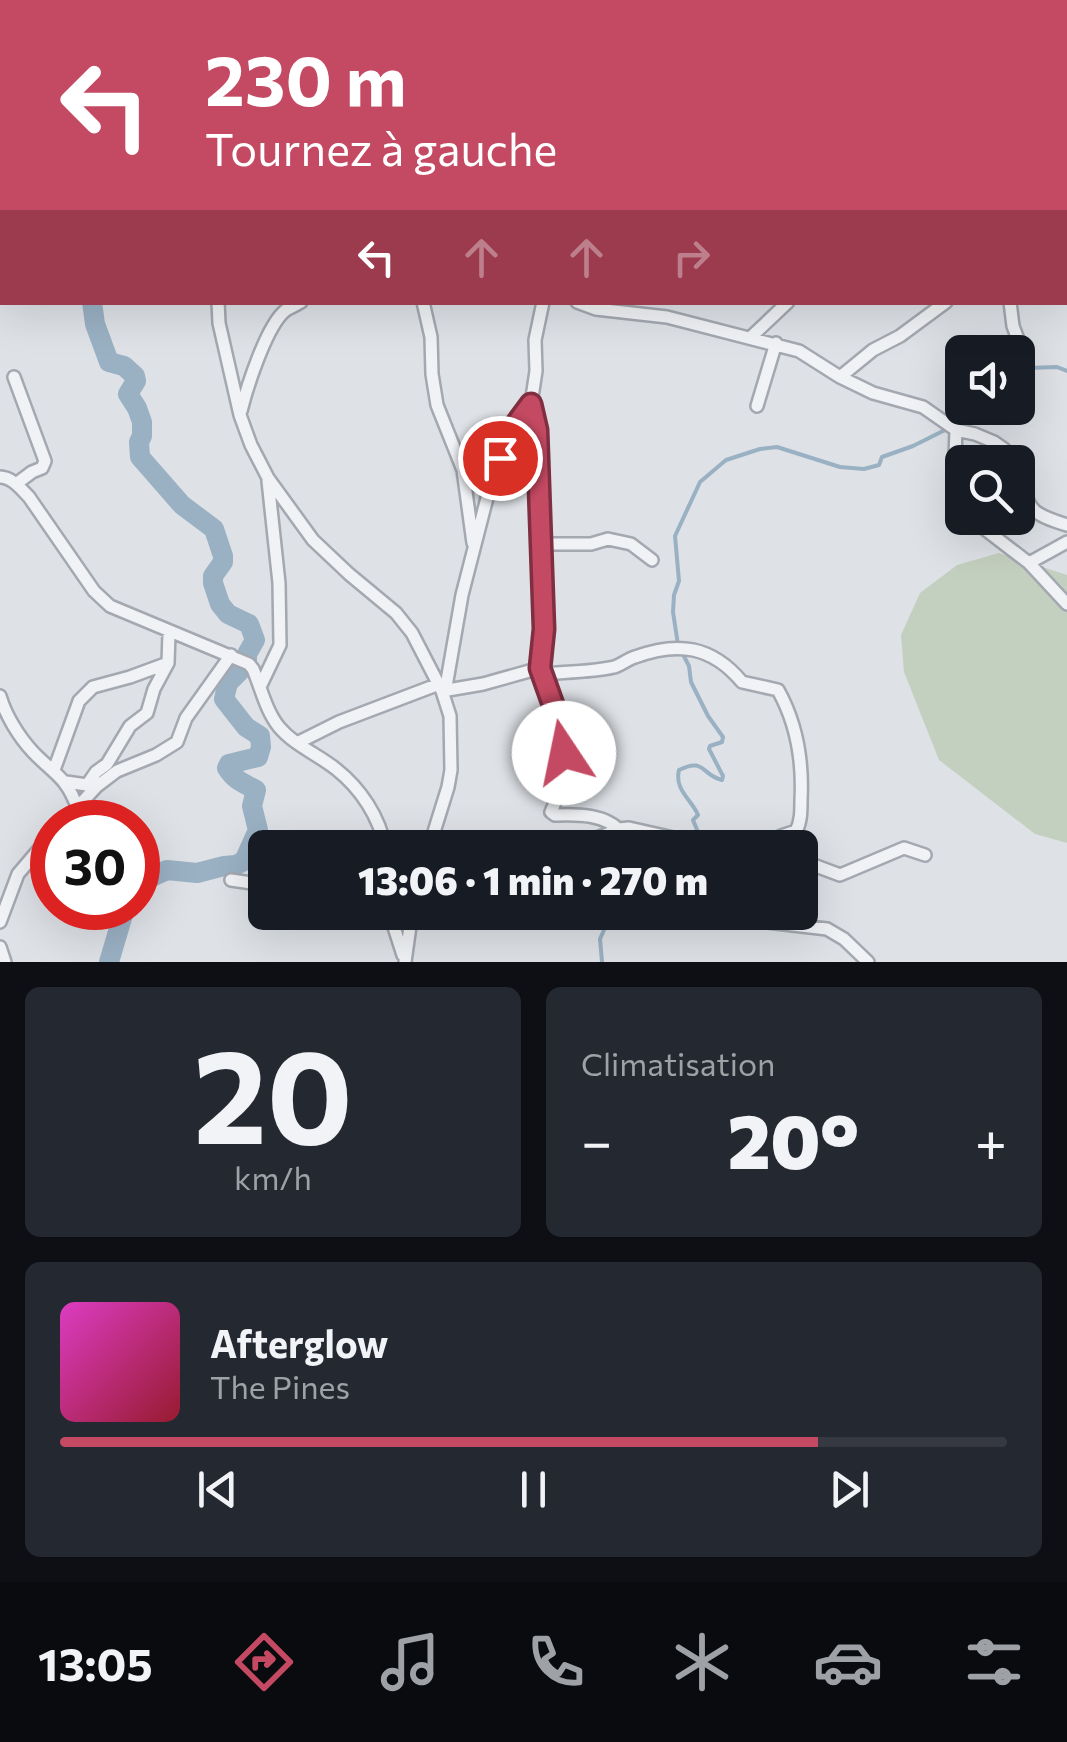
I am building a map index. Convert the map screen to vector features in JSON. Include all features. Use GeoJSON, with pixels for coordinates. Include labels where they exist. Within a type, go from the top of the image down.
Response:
{"type":"FeatureCollection","features":[{"type":"Feature","properties":{"kind":"street"},"geometry":{"type":"LineString","coordinates":[[218,305],[240,416],[268,478],[313,540],[396,612],[442,689],[450,716],[451,770],[435,830]]}},
{"type":"Feature","properties":{"kind":"street"},"geometry":{"type":"LineString","coordinates":[[240,416],[264,344],[284,311],[295,305]]}},
{"type":"Feature","properties":{"kind":"street"},"geometry":{"type":"LineString","coordinates":[[424,305],[431,337],[437,405],[463,470],[474,552]]}},
{"type":"Feature","properties":{"kind":"street"},"geometry":{"type":"LineString","coordinates":[[542,305],[535,340],[531,404],[537,430],[544,629],[541,671],[561,727],[564,753],[564,780],[551,812],[596,817],[619,829],[638,830]]}},
{"type":"Feature","properties":{"kind":"street"},"geometry":{"type":"LineString","coordinates":[[750,337],[785,305]]}},
{"type":"Feature","properties":{"kind":"street"},"geometry":{"type":"LineString","coordinates":[[840,378],[872,350],[900,336],[942,305]]}},
{"type":"Feature","properties":{"kind":"street"},"geometry":{"type":"LineString","coordinates":[[1010,305],[1016,335]]}},
{"type":"Feature","properties":{"kind":"street"},"geometry":{"type":"LineString","coordinates":[[598,306],[667,317],[799,351],[872,394],[923,407],[956,430],[998,445]]}},
{"type":"Feature","properties":{"kind":"street"},"geometry":{"type":"LineString","coordinates":[[757,406],[776,344]]}},
{"type":"Feature","properties":{"kind":"street"},"geometry":{"type":"LineString","coordinates":[[14,377],[46,460],[42,468],[16,484]]}},
{"type":"Feature","properties":{"kind":"street"},"geometry":{"type":"LineString","coordinates":[[442,689],[488,494],[514,427],[531,404]]}},
{"type":"Feature","properties":{"kind":"street"},"geometry":{"type":"LineString","coordinates":[[955,445],[956,430]]}},
{"type":"Feature","properties":{"kind":"street"},"geometry":{"type":"LineString","coordinates":[[0,477],[16,484],[28,497],[94,591],[110,606],[247,663],[277,725],[356,788],[380,830]]}},
{"type":"Feature","properties":{"kind":"street"},"geometry":{"type":"LineString","coordinates":[[260,687],[280,645],[280,583],[268,478]]}},
{"type":"Feature","properties":{"kind":"street"},"geometry":{"type":"LineString","coordinates":[[1035,512],[1067,524]]}},
{"type":"Feature","properties":{"kind":"street"},"geometry":{"type":"LineString","coordinates":[[992,535],[1029,563],[1067,604]]}},
{"type":"Feature","properties":{"kind":"street"},"geometry":{"type":"LineString","coordinates":[[541,544],[591,544],[608,539],[631,544],[652,560]]}},
{"type":"Feature","properties":{"kind":"street"},"geometry":{"type":"LineString","coordinates":[[1029,563],[1067,542]]}},
{"type":"Feature","properties":{"kind":"street"},"geometry":{"type":"LineString","coordinates":[[66,782],[86,784],[108,764],[130,726],[147,713],[154,688],[168,663],[170,632]]}},
{"type":"Feature","properties":{"kind":"street"},"geometry":{"type":"LineString","coordinates":[[297,743],[338,722],[442,689],[541,671],[616,666],[666,647],[680,646],[700,650],[732,669],[742,682],[778,690],[796,734],[802,766],[797,830]]}},
{"type":"Feature","properties":{"kind":"street"},"geometry":{"type":"LineString","coordinates":[[85,800],[117,771],[177,742],[186,718],[231,655]]}},
{"type":"Feature","properties":{"kind":"street"},"geometry":{"type":"LineString","coordinates":[[54,770],[80,700],[92,687],[168,663]]}},
{"type":"Feature","properties":{"kind":"street"},"geometry":{"type":"LineString","coordinates":[[0,696],[4,711],[32,751],[66,782],[74,800]]}},
{"type":"Feature","properties":{"kind":"street"},"geometry":{"type":"LineString","coordinates":[[818,867],[840,875],[904,848],[925,855]]}},
{"type":"Feature","properties":{"kind":"street"},"geometry":{"type":"LineString","coordinates":[[0,922],[18,874],[30,860]]}},
{"type":"Feature","properties":{"kind":"street"},"geometry":{"type":"LineString","coordinates":[[231,880],[248,882]]}},
{"type":"Feature","properties":{"kind":"street"},"geometry":{"type":"LineString","coordinates":[[818,928],[835,932],[868,962]]}},
{"type":"Feature","properties":{"kind":"street"},"geometry":{"type":"LineString","coordinates":[[396,930],[405,961]]}},
{"type":"Feature","properties":{"kind":"street"},"geometry":{"type":"LineString","coordinates":[[405,961],[409,930]]}},
{"type":"Feature","properties":{"kind":"street"},"geometry":{"type":"LineString","coordinates":[[0,947],[5,962]]}},
{"type":"Feature","properties":{"kind":"green space"},"geometry":{"type":"Polygon","coordinates":[[[999,553],[1067,575],[1067,843],[1035,834],[939,760],[904,672],[901,635],[920,593],[957,565],[999,553]]]}},
{"type":"Feature","properties":{"kind":"waterway"},"geometry":{"type":"LineString","coordinates":[[92,305],[109,362],[124,366],[135,376],[128,394],[142,422],[140,457],[182,505],[214,529],[223,556],[213,576],[220,604],[228,614],[249,624],[255,640],[247,654],[247,664],[228,683],[224,699],[246,727],[260,736],[258,757],[229,764],[227,768],[256,790],[252,806],[258,830],[244,861],[236,865],[197,873],[167,870],[160,873]]}},
{"type":"Feature","properties":{"kind":"waterway"},"geometry":{"type":"LineString","coordinates":[[1035,368],[1067,371]]}},
{"type":"Feature","properties":{"kind":"waterway"},"geometry":{"type":"LineString","coordinates":[[697,830],[693,820],[698,815],[681,789],[679,770],[694,765],[722,780],[709,749],[722,742],[723,737],[691,682],[689,666],[678,645],[673,612],[679,581],[675,536],[700,482],[726,460],[777,447],[840,467],[864,469],[947,429]]}},
{"type":"Feature","properties":{"kind":"waterway"},"geometry":{"type":"LineString","coordinates":[[109,962],[118,930]]}},
{"type":"Feature","properties":{"kind":"waterway"},"geometry":{"type":"LineString","coordinates":[[602,962],[600,939],[604,930]]}},
{"type":"Feature","properties":{"kind":"route"},"geometry":{"type":"LineString","coordinates":[[500,458],[514,427],[531,404],[537,430],[544,629],[540,668],[556,708],[564,753]]}}]}
